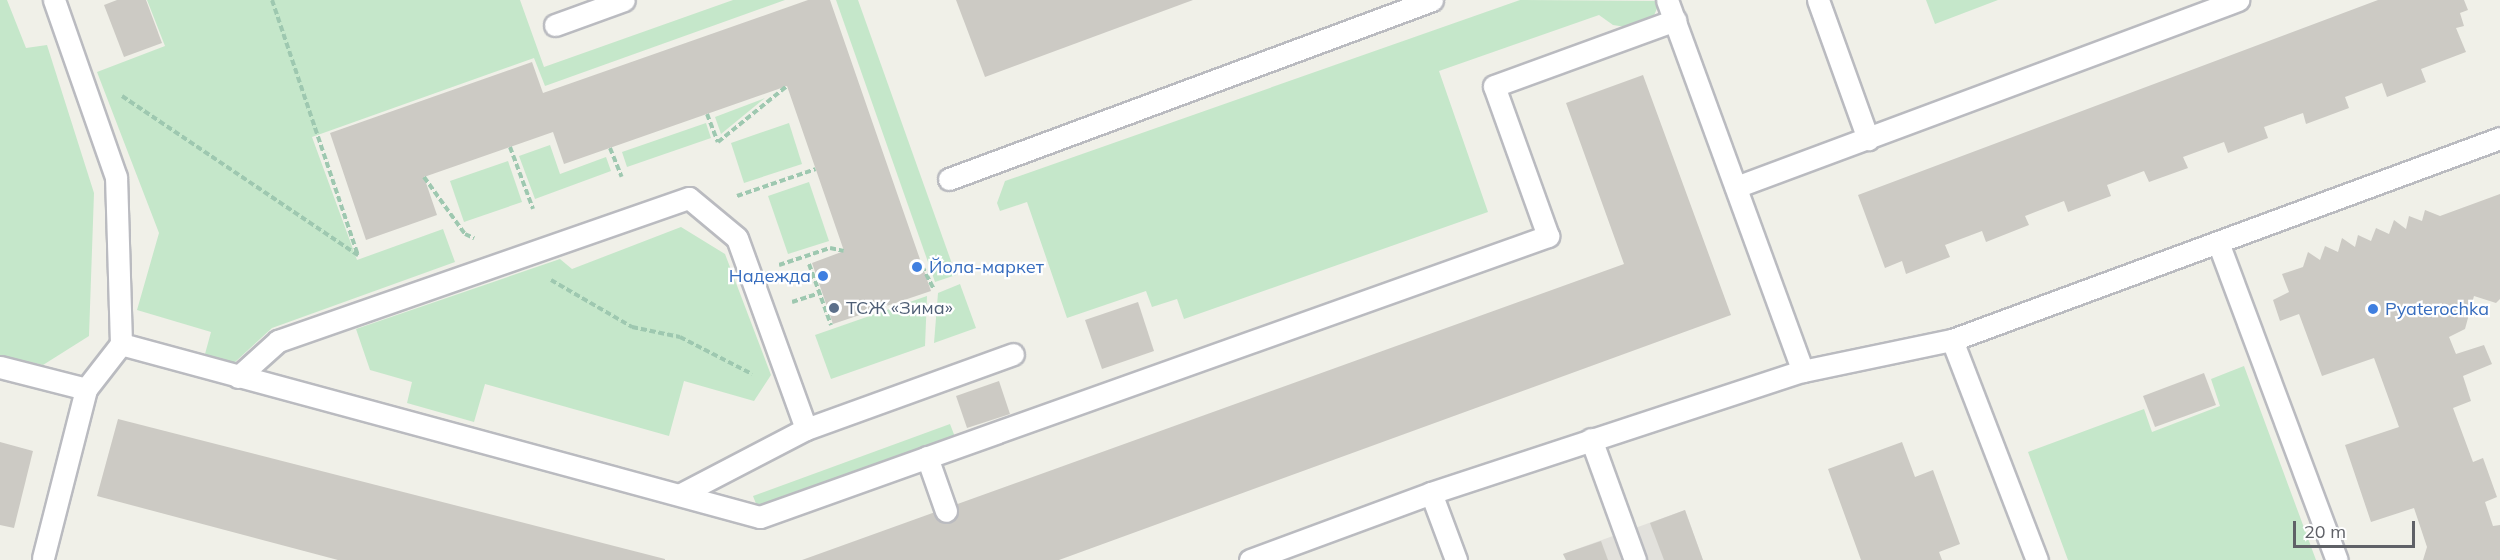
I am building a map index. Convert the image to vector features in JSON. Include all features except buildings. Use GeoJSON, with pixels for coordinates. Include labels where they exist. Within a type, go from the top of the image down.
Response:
{"type":"FeatureCollection","features":[{"type":"Feature","properties":{"kind":"lane"},"geometry":{"type":"LineString","coordinates":[[45,559],[86,389],[121,344],[116,177],[54,0]]}},
{"type":"Feature","properties":{"kind":"lane"},"geometry":{"type":"LineString","coordinates":[[555,25],[624,0]]}},
{"type":"Feature","properties":{"kind":"lane"},"geometry":{"type":"LineString","coordinates":[[949,179],[1432,0]]}},
{"type":"Feature","properties":{"kind":"lane"},"geometry":{"type":"LineString","coordinates":[[1667,0],[1803,371]]}},
{"type":"Feature","properties":{"kind":"lane"},"geometry":{"type":"LineString","coordinates":[[1818,0],[1868,139]]}},
{"type":"Feature","properties":{"kind":"lane"},"geometry":{"type":"LineString","coordinates":[[1736,187],[2238,0]]}},
{"type":"Feature","properties":{"kind":"lane"},"geometry":{"type":"LineString","coordinates":[[121,344],[760,517],[1548,236],[1494,86],[1675,20]]}},
{"type":"Feature","properties":{"kind":"lane"},"geometry":{"type":"LineString","coordinates":[[1250,560],[1431,493],[1803,371],[1952,340],[2219,245],[2500,138]]}},
{"type":"Feature","properties":{"kind":"lane"},"geometry":{"type":"LineString","coordinates":[[238,377],[278,341],[689,198],[737,238],[806,429]]}},
{"type":"Feature","properties":{"kind":"lane"},"geometry":{"type":"LineString","coordinates":[[2219,245],[2337,560]]}},
{"type":"Feature","properties":{"kind":"lane"},"geometry":{"type":"LineString","coordinates":[[1952,340],[2037,560]]}},
{"type":"Feature","properties":{"kind":"lane"},"geometry":{"type":"LineString","coordinates":[[681,494],[806,429],[1013,354]]}},
{"type":"Feature","properties":{"kind":"lane"},"geometry":{"type":"LineString","coordinates":[[0,368],[86,389]]}},
{"type":"Feature","properties":{"kind":"lane"},"geometry":{"type":"LineString","coordinates":[[1591,439],[1635,560]]}},
{"type":"Feature","properties":{"kind":"lane"},"geometry":{"type":"LineString","coordinates":[[927,457],[946,511]]}},
{"type":"Feature","properties":{"kind":"lane"},"geometry":{"type":"LineString","coordinates":[[1431,493],[1456,560]]}},
{"type":"Feature","properties":{"kind":"path"},"geometry":{"type":"LineString","coordinates":[[78,67],[358,255],[272,0]]}},
{"type":"Feature","properties":{"kind":"path"},"geometry":{"type":"LineString","coordinates":[[708,114],[718,142],[787,86]]}},
{"type":"Feature","properties":{"kind":"path"},"geometry":{"type":"LineString","coordinates":[[510,147],[533,209]]}},
{"type":"Feature","properties":{"kind":"path"},"geometry":{"type":"LineString","coordinates":[[610,148],[622,177]]}},
{"type":"Feature","properties":{"kind":"path"},"geometry":{"type":"LineString","coordinates":[[737,196],[816,169]]}},
{"type":"Feature","properties":{"kind":"path"},"geometry":{"type":"LineString","coordinates":[[424,177],[465,234]]}},
{"type":"Feature","properties":{"kind":"path"},"geometry":{"type":"LineString","coordinates":[[775,267],[830,248],[844,251]]}},
{"type":"Feature","properties":{"kind":"path"},"geometry":{"type":"LineString","coordinates":[[517,257],[584,302],[633,327],[680,337],[757,377]]}},
{"type":"Feature","properties":{"kind":"path"},"geometry":{"type":"LineString","coordinates":[[809,264],[831,325]]}},
{"type":"Feature","properties":{"kind":"path"},"geometry":{"type":"LineString","coordinates":[[922,266],[933,288]]}},
{"type":"Feature","properties":{"kind":"path"},"geometry":{"type":"LineString","coordinates":[[788,303],[820,293]]}},
{"type":"Feature","properties":{"kind":"shaded area"},"geometry":{"type":"Polygon","coordinates":[[[1685,510],[1703,560],[1566,560],[1563,554],[1685,510]]]}},
{"type":"Feature","properties":{"kind":"green space"},"geometry":{"type":"Polygon","coordinates":[[[0,0],[7,0],[26,48],[47,45],[94,193],[89,336],[43,365],[0,355],[0,0]]]}},
{"type":"Feature","properties":{"kind":"green space"},"geometry":{"type":"Polygon","coordinates":[[[147,0],[520,0],[544,67],[733,0],[785,0],[545,86],[534,58],[312,137],[357,260],[443,229],[455,262],[272,328],[234,363],[205,354],[211,332],[137,310],[159,233],[97,72],[165,46],[147,0]]]}},
{"type":"Feature","properties":{"kind":"green space"},"geometry":{"type":"Polygon","coordinates":[[[836,0],[858,0],[956,275],[935,282],[836,0]]]}},
{"type":"Feature","properties":{"kind":"green space"},"geometry":{"type":"Polygon","coordinates":[[[1520,0],[1660,1],[1653,18],[1632,28],[1613,25],[1599,15],[1439,71],[1488,212],[1184,319],[1177,299],[1152,307],[1146,291],[1067,318],[1027,202],[1000,211],[997,203],[1005,181],[1520,0]]]}},
{"type":"Feature","properties":{"kind":"green space"},"geometry":{"type":"Polygon","coordinates":[[[1926,0],[1998,0],[1935,24],[1926,0]]]}},
{"type":"Feature","properties":{"kind":"green space"},"geometry":{"type":"Polygon","coordinates":[[[765,98],[721,134],[715,117],[765,98]]]}},
{"type":"Feature","properties":{"kind":"green space"},"geometry":{"type":"Polygon","coordinates":[[[706,123],[711,138],[627,167],[622,152],[706,123]]]}},
{"type":"Feature","properties":{"kind":"green space"},"geometry":{"type":"Polygon","coordinates":[[[789,123],[802,164],[744,183],[731,143],[789,123]]]}},
{"type":"Feature","properties":{"kind":"green space"},"geometry":{"type":"Polygon","coordinates":[[[550,145],[560,174],[606,157],[611,171],[535,199],[519,156],[550,145]]]}},
{"type":"Feature","properties":{"kind":"green space"},"geometry":{"type":"Polygon","coordinates":[[[508,161],[522,202],[464,222],[450,181],[508,161]]]}},
{"type":"Feature","properties":{"kind":"green space"},"geometry":{"type":"Polygon","coordinates":[[[809,182],[829,241],[788,254],[768,196],[809,182]]]}},
{"type":"Feature","properties":{"kind":"green space"},"geometry":{"type":"Polygon","coordinates":[[[681,227],[725,254],[771,375],[754,401],[684,381],[669,436],[485,384],[474,422],[407,403],[412,382],[370,370],[356,329],[560,259],[572,269],[681,227]]]}},
{"type":"Feature","properties":{"kind":"green space"},"geometry":{"type":"Polygon","coordinates":[[[960,284],[976,328],[934,343],[938,293],[960,284]]]}},
{"type":"Feature","properties":{"kind":"green space"},"geometry":{"type":"Polygon","coordinates":[[[927,296],[925,346],[831,379],[815,335],[927,296]]]}},
{"type":"Feature","properties":{"kind":"green space"},"geometry":{"type":"Polygon","coordinates":[[[2244,366],[2316,560],[2068,560],[2028,452],[2144,409],[2152,432],[2220,406],[2211,379],[2244,366]]]}},
{"type":"Feature","properties":{"kind":"green space"},"geometry":{"type":"Polygon","coordinates":[[[950,424],[955,437],[758,509],[753,496],[950,424]]]}},
{"type":"Feature","properties":{"kind":"place","name":"Йола-маркет"},"geometry":{"type":"Point","coordinates":[917,267]}},
{"type":"Feature","properties":{"kind":"place","name":"Надежда"},"geometry":{"type":"Point","coordinates":[823,276]}},
{"type":"Feature","properties":{"kind":"place","name":"ТСЖ «Зима»"},"geometry":{"type":"Point","coordinates":[834,308]}},
{"type":"Feature","properties":{"kind":"place","name":"Pyaterochka"},"geometry":{"type":"Point","coordinates":[2373,309]}}]}
